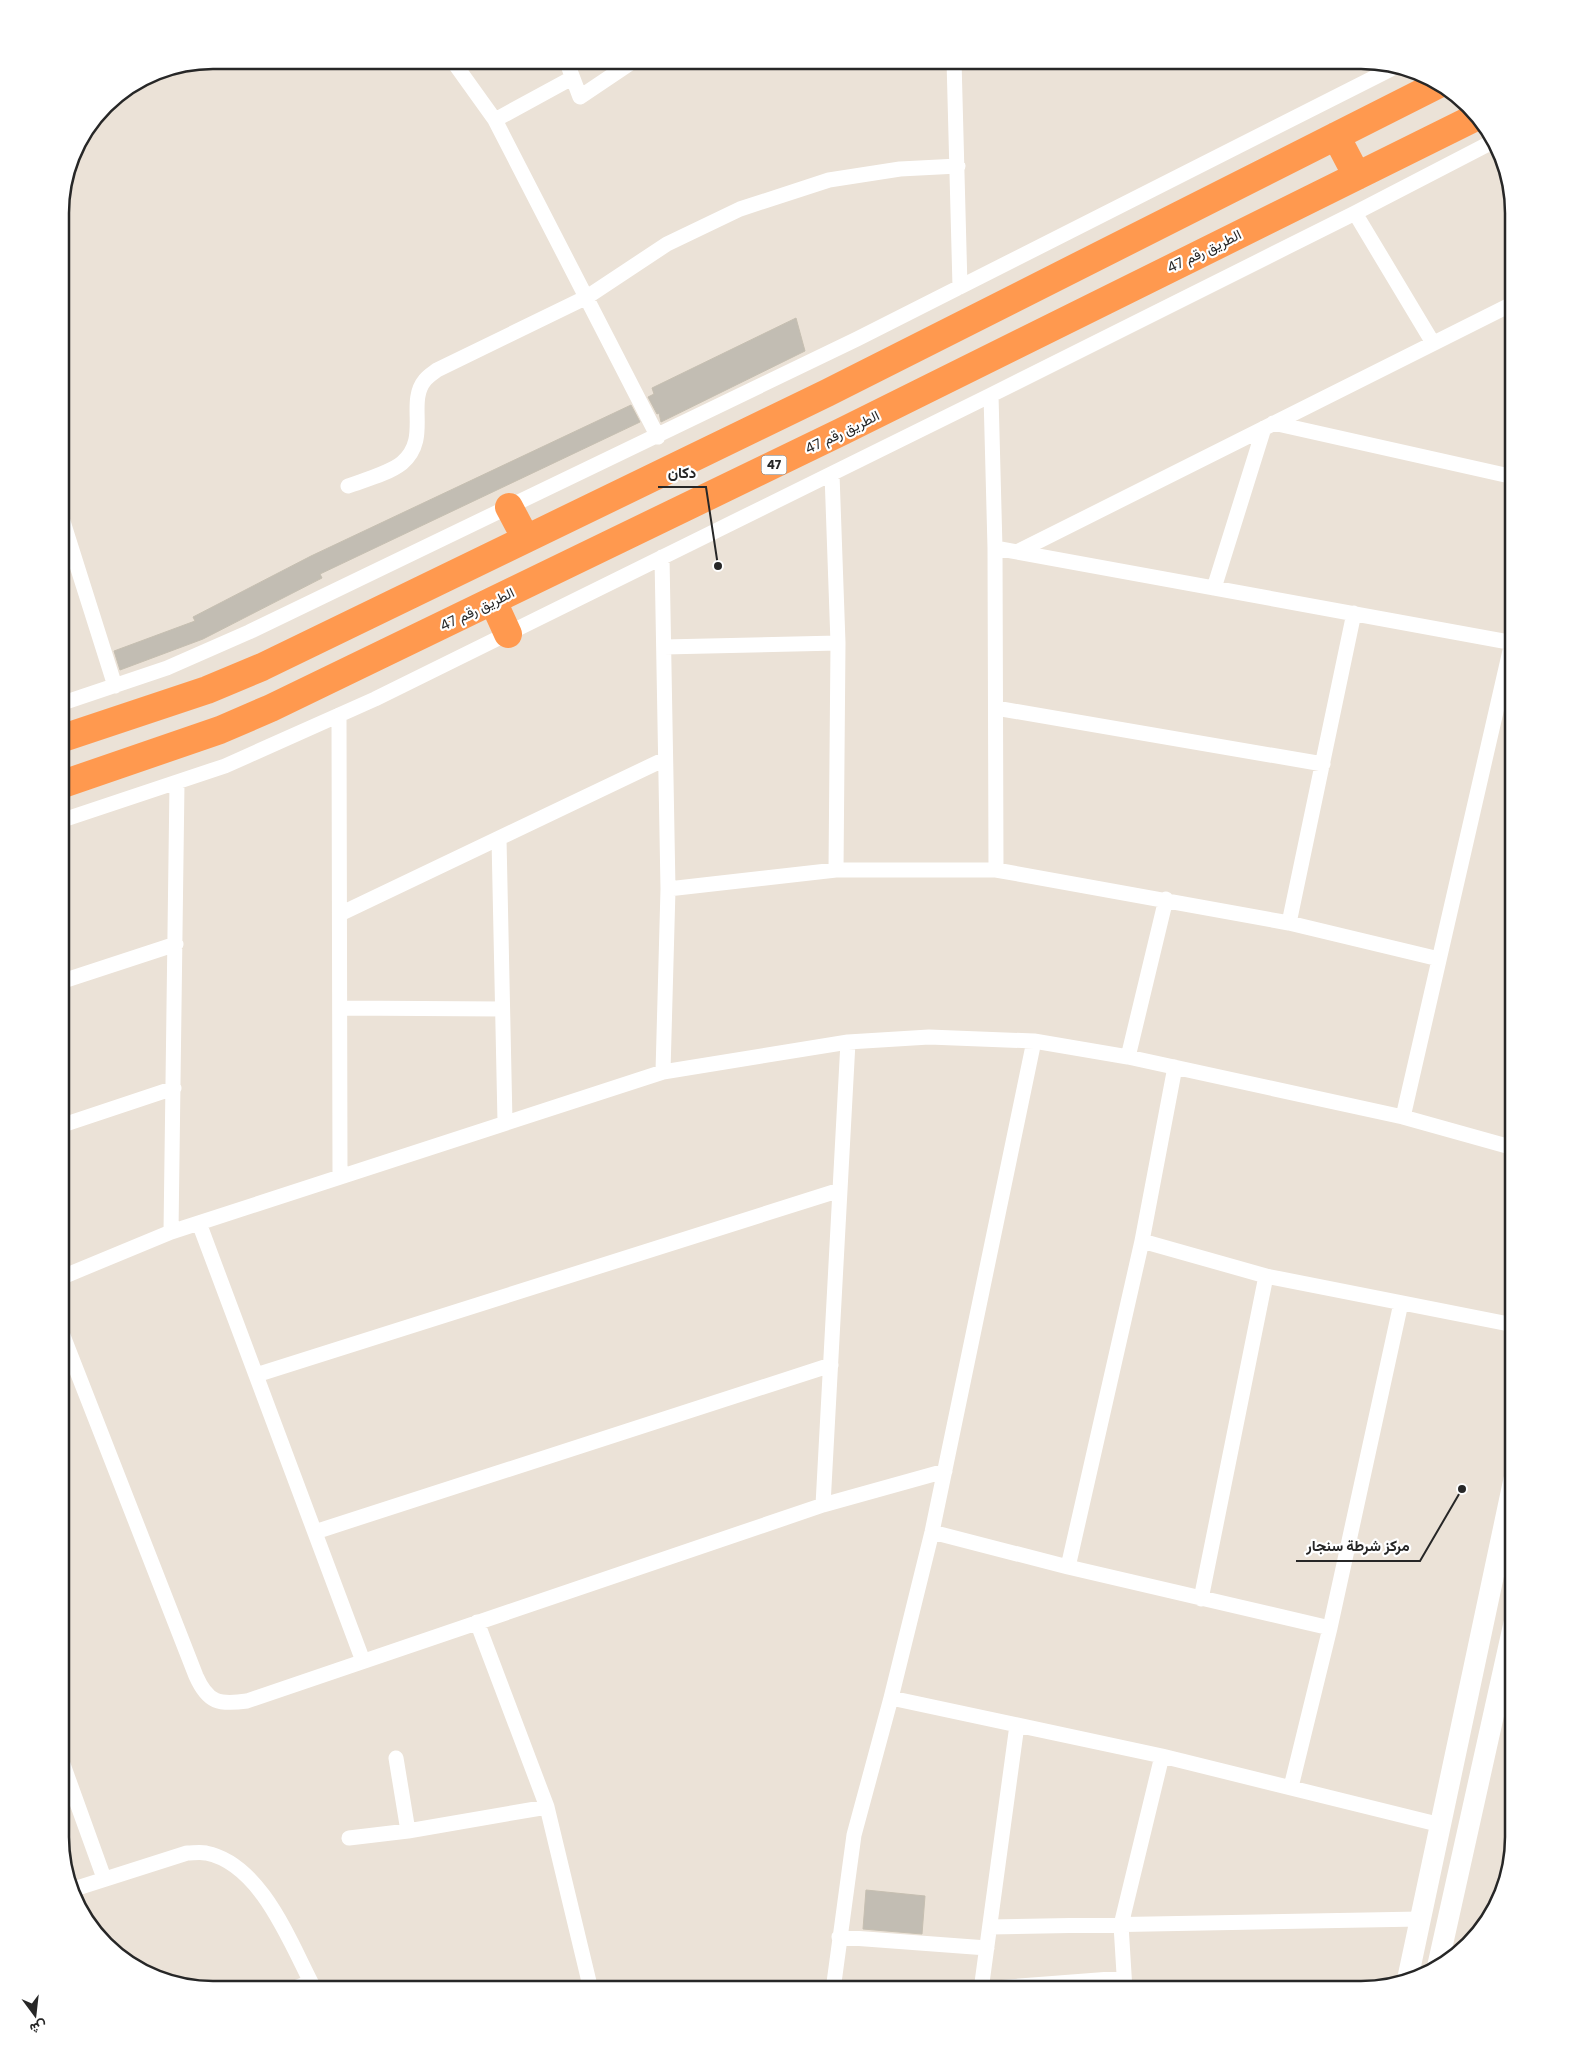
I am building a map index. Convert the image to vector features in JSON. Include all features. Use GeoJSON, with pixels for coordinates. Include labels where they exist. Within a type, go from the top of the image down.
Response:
{"type":"FeatureCollection","features":[{"type":"Feature","properties":{"kind":"highway"},"geometry":{"type":"LineString","coordinates":[[69,736],[207,690],[262,667],[818,397],[1432,88]]}},
{"type":"Feature","properties":{"kind":"highway","name":"الطريق رقم 47"},"geometry":{"type":"LineString","coordinates":[[69,782],[220,730],[263,712],[834,436],[1471,120]]}},
{"type":"Feature","properties":{"kind":"highway"},"geometry":{"type":"LineString","coordinates":[[1336,136],[1356,176]]}},
{"type":"Feature","properties":{"kind":"highway"},"geometry":{"type":"LineString","coordinates":[[509,507],[526,539]]}},
{"type":"Feature","properties":{"kind":"highway"},"geometry":{"type":"LineString","coordinates":[[493,601],[508,634]]}},
{"type":"Feature","properties":{"kind":"street"},"geometry":{"type":"LineString","coordinates":[[458,69],[495,120],[658,436]]}},
{"type":"Feature","properties":{"kind":"street"},"geometry":{"type":"LineString","coordinates":[[569,69],[580,97],[622,69]]}},
{"type":"Feature","properties":{"kind":"street"},"geometry":{"type":"LineString","coordinates":[[954,69],[960,287]]}},
{"type":"Feature","properties":{"kind":"street"},"geometry":{"type":"LineString","coordinates":[[69,701],[208,651],[658,436],[960,287],[1386,71]]}},
{"type":"Feature","properties":{"kind":"street"},"geometry":{"type":"LineString","coordinates":[[495,120],[572,78]]}},
{"type":"Feature","properties":{"kind":"street"},"geometry":{"type":"LineString","coordinates":[[69,818],[225,766],[339,715],[832,474],[1356,213],[1487,144]]}},
{"type":"Feature","properties":{"kind":"street"},"geometry":{"type":"LineString","coordinates":[[348,486],[401,464],[413,450],[419,432],[418,398],[424,381],[437,370],[587,297],[667,244],[740,209],[829,180],[891,170],[958,166]]}},
{"type":"Feature","properties":{"kind":"street"},"geometry":{"type":"LineString","coordinates":[[1356,213],[1433,344]]}},
{"type":"Feature","properties":{"kind":"street"},"geometry":{"type":"LineString","coordinates":[[1017,552],[1505,308]]}},
{"type":"Feature","properties":{"kind":"street"},"geometry":{"type":"LineString","coordinates":[[991,395],[995,548],[996,870]]}},
{"type":"Feature","properties":{"kind":"street"},"geometry":{"type":"LineString","coordinates":[[1269,426],[1505,475]]}},
{"type":"Feature","properties":{"kind":"street"},"geometry":{"type":"LineString","coordinates":[[1214,588],[1269,426]]}},
{"type":"Feature","properties":{"kind":"street"},"geometry":{"type":"LineString","coordinates":[[832,474],[838,643],[836,870]]}},
{"type":"Feature","properties":{"kind":"street"},"geometry":{"type":"LineString","coordinates":[[69,540],[115,686]]}},
{"type":"Feature","properties":{"kind":"street"},"geometry":{"type":"LineString","coordinates":[[995,548],[1505,642]]}},
{"type":"Feature","properties":{"kind":"street"},"geometry":{"type":"LineString","coordinates":[[662,556],[668,889],[663,1072]]}},
{"type":"Feature","properties":{"kind":"street"},"geometry":{"type":"LineString","coordinates":[[1289,923],[1354,614]]}},
{"type":"Feature","properties":{"kind":"street"},"geometry":{"type":"LineString","coordinates":[[664,646],[838,643]]}},
{"type":"Feature","properties":{"kind":"street"},"geometry":{"type":"LineString","coordinates":[[1402,1117],[1505,677]]}},
{"type":"Feature","properties":{"kind":"street"},"geometry":{"type":"LineString","coordinates":[[996,708],[1323,764]]}},
{"type":"Feature","properties":{"kind":"street"},"geometry":{"type":"LineString","coordinates":[[339,715],[340,1176]]}},
{"type":"Feature","properties":{"kind":"street"},"geometry":{"type":"LineString","coordinates":[[340,914],[665,759]]}},
{"type":"Feature","properties":{"kind":"street"},"geometry":{"type":"LineString","coordinates":[[171,1232],[177,783]]}},
{"type":"Feature","properties":{"kind":"street"},"geometry":{"type":"LineString","coordinates":[[499,839],[504,1122]]}},
{"type":"Feature","properties":{"kind":"street"},"geometry":{"type":"LineString","coordinates":[[668,889],[836,870],[996,870],[1166,899],[1289,923],[1439,959]]}},
{"type":"Feature","properties":{"kind":"street"},"geometry":{"type":"LineString","coordinates":[[1128,1057],[1166,899]]}},
{"type":"Feature","properties":{"kind":"street"},"geometry":{"type":"LineString","coordinates":[[69,979],[176,944]]}},
{"type":"Feature","properties":{"kind":"street"},"geometry":{"type":"LineString","coordinates":[[340,1008],[502,1009]]}},
{"type":"Feature","properties":{"kind":"street"},"geometry":{"type":"LineString","coordinates":[[69,1274],[171,1232],[504,1122],[663,1072],[848,1042],[929,1037],[1034,1041],[1128,1057],[1402,1117],[1505,1146]]}},
{"type":"Feature","properties":{"kind":"street"},"geometry":{"type":"LineString","coordinates":[[834,1981],[854,1835],[891,1698],[932,1532],[1034,1041]]}},
{"type":"Feature","properties":{"kind":"street"},"geometry":{"type":"LineString","coordinates":[[824,1505],[848,1042]]}},
{"type":"Feature","properties":{"kind":"street"},"geometry":{"type":"LineString","coordinates":[[1068,1567],[1142,1241],[1175,1068]]}},
{"type":"Feature","properties":{"kind":"street"},"geometry":{"type":"LineString","coordinates":[[69,1123],[174,1088]]}},
{"type":"Feature","properties":{"kind":"street"},"geometry":{"type":"LineString","coordinates":[[256,1376],[840,1190]]}},
{"type":"Feature","properties":{"kind":"street"},"geometry":{"type":"LineString","coordinates":[[199,1223],[363,1661]]}},
{"type":"Feature","properties":{"kind":"street"},"geometry":{"type":"LineString","coordinates":[[1142,1241],[1266,1276],[1505,1323]]}},
{"type":"Feature","properties":{"kind":"street"},"geometry":{"type":"LineString","coordinates":[[1201,1599],[1266,1276]]}},
{"type":"Feature","properties":{"kind":"street"},"geometry":{"type":"LineString","coordinates":[[1291,1788],[1330,1628],[1401,1303]]}},
{"type":"Feature","properties":{"kind":"street"},"geometry":{"type":"LineString","coordinates":[[69,1351],[203,1692],[217,1702],[247,1701],[824,1505],[945,1471]]}},
{"type":"Feature","properties":{"kind":"street"},"geometry":{"type":"LineString","coordinates":[[315,1532],[831,1364]]}},
{"type":"Feature","properties":{"kind":"street"},"geometry":{"type":"LineString","coordinates":[[1409,1973],[1505,1522]]}},
{"type":"Feature","properties":{"kind":"street"},"geometry":{"type":"LineString","coordinates":[[932,1532],[1068,1567],[1330,1628]]}},
{"type":"Feature","properties":{"kind":"street"},"geometry":{"type":"LineString","coordinates":[[477,1622],[547,1808],[589,1981]]}},
{"type":"Feature","properties":{"kind":"street"},"geometry":{"type":"LineString","coordinates":[[1439,1958],[1505,1663]]}},
{"type":"Feature","properties":{"kind":"street"},"geometry":{"type":"LineString","coordinates":[[891,1698],[1162,1756],[1441,1825]]}},
{"type":"Feature","properties":{"kind":"street"},"geometry":{"type":"LineString","coordinates":[[983,1981],[1017,1725]]}},
{"type":"Feature","properties":{"kind":"street"},"geometry":{"type":"LineString","coordinates":[[1124,1981],[1121,1924],[1162,1756]]}},
{"type":"Feature","properties":{"kind":"street"},"geometry":{"type":"LineString","coordinates":[[396,1758],[408,1831]]}},
{"type":"Feature","properties":{"kind":"street"},"geometry":{"type":"LineString","coordinates":[[69,1781],[104,1878]]}},
{"type":"Feature","properties":{"kind":"street"},"geometry":{"type":"LineString","coordinates":[[349,1838],[408,1831],[547,1808]]}},
{"type":"Feature","properties":{"kind":"street"},"geometry":{"type":"LineString","coordinates":[[78,1888],[187,1854],[205,1853],[218,1857],[243,1874],[265,1897],[282,1924],[310,1981]]}},
{"type":"Feature","properties":{"kind":"street"},"geometry":{"type":"LineString","coordinates":[[990,1927],[1420,1919]]}},
{"type":"Feature","properties":{"kind":"street"},"geometry":{"type":"LineString","coordinates":[[839,1937],[988,1948]]}},
{"type":"Feature","properties":{"kind":"building"},"geometry":{"type":"Polygon","coordinates":[[[796,318],[805,351],[661,422],[659,413],[657,414],[648,397],[654,394],[652,388],[796,318]]]}},
{"type":"Feature","properties":{"kind":"building"},"geometry":{"type":"Polygon","coordinates":[[[631,405],[640,422],[320,574],[322,578],[203,639],[120,670],[114,651],[195,621],[193,617],[311,556],[631,405]]]}},
{"type":"Feature","properties":{"kind":"building"},"geometry":{"type":"Polygon","coordinates":[[[866,1890],[925,1896],[922,1934],[863,1929],[866,1890]]]}},
{"type":"Feature","properties":{"kind":"place","name":"دكان"},"geometry":{"type":"Point","coordinates":[718,566]}},
{"type":"Feature","properties":{"kind":"place","name":"مركز شرطة سنجار"},"geometry":{"type":"Point","coordinates":[1462,1489]}}]}
